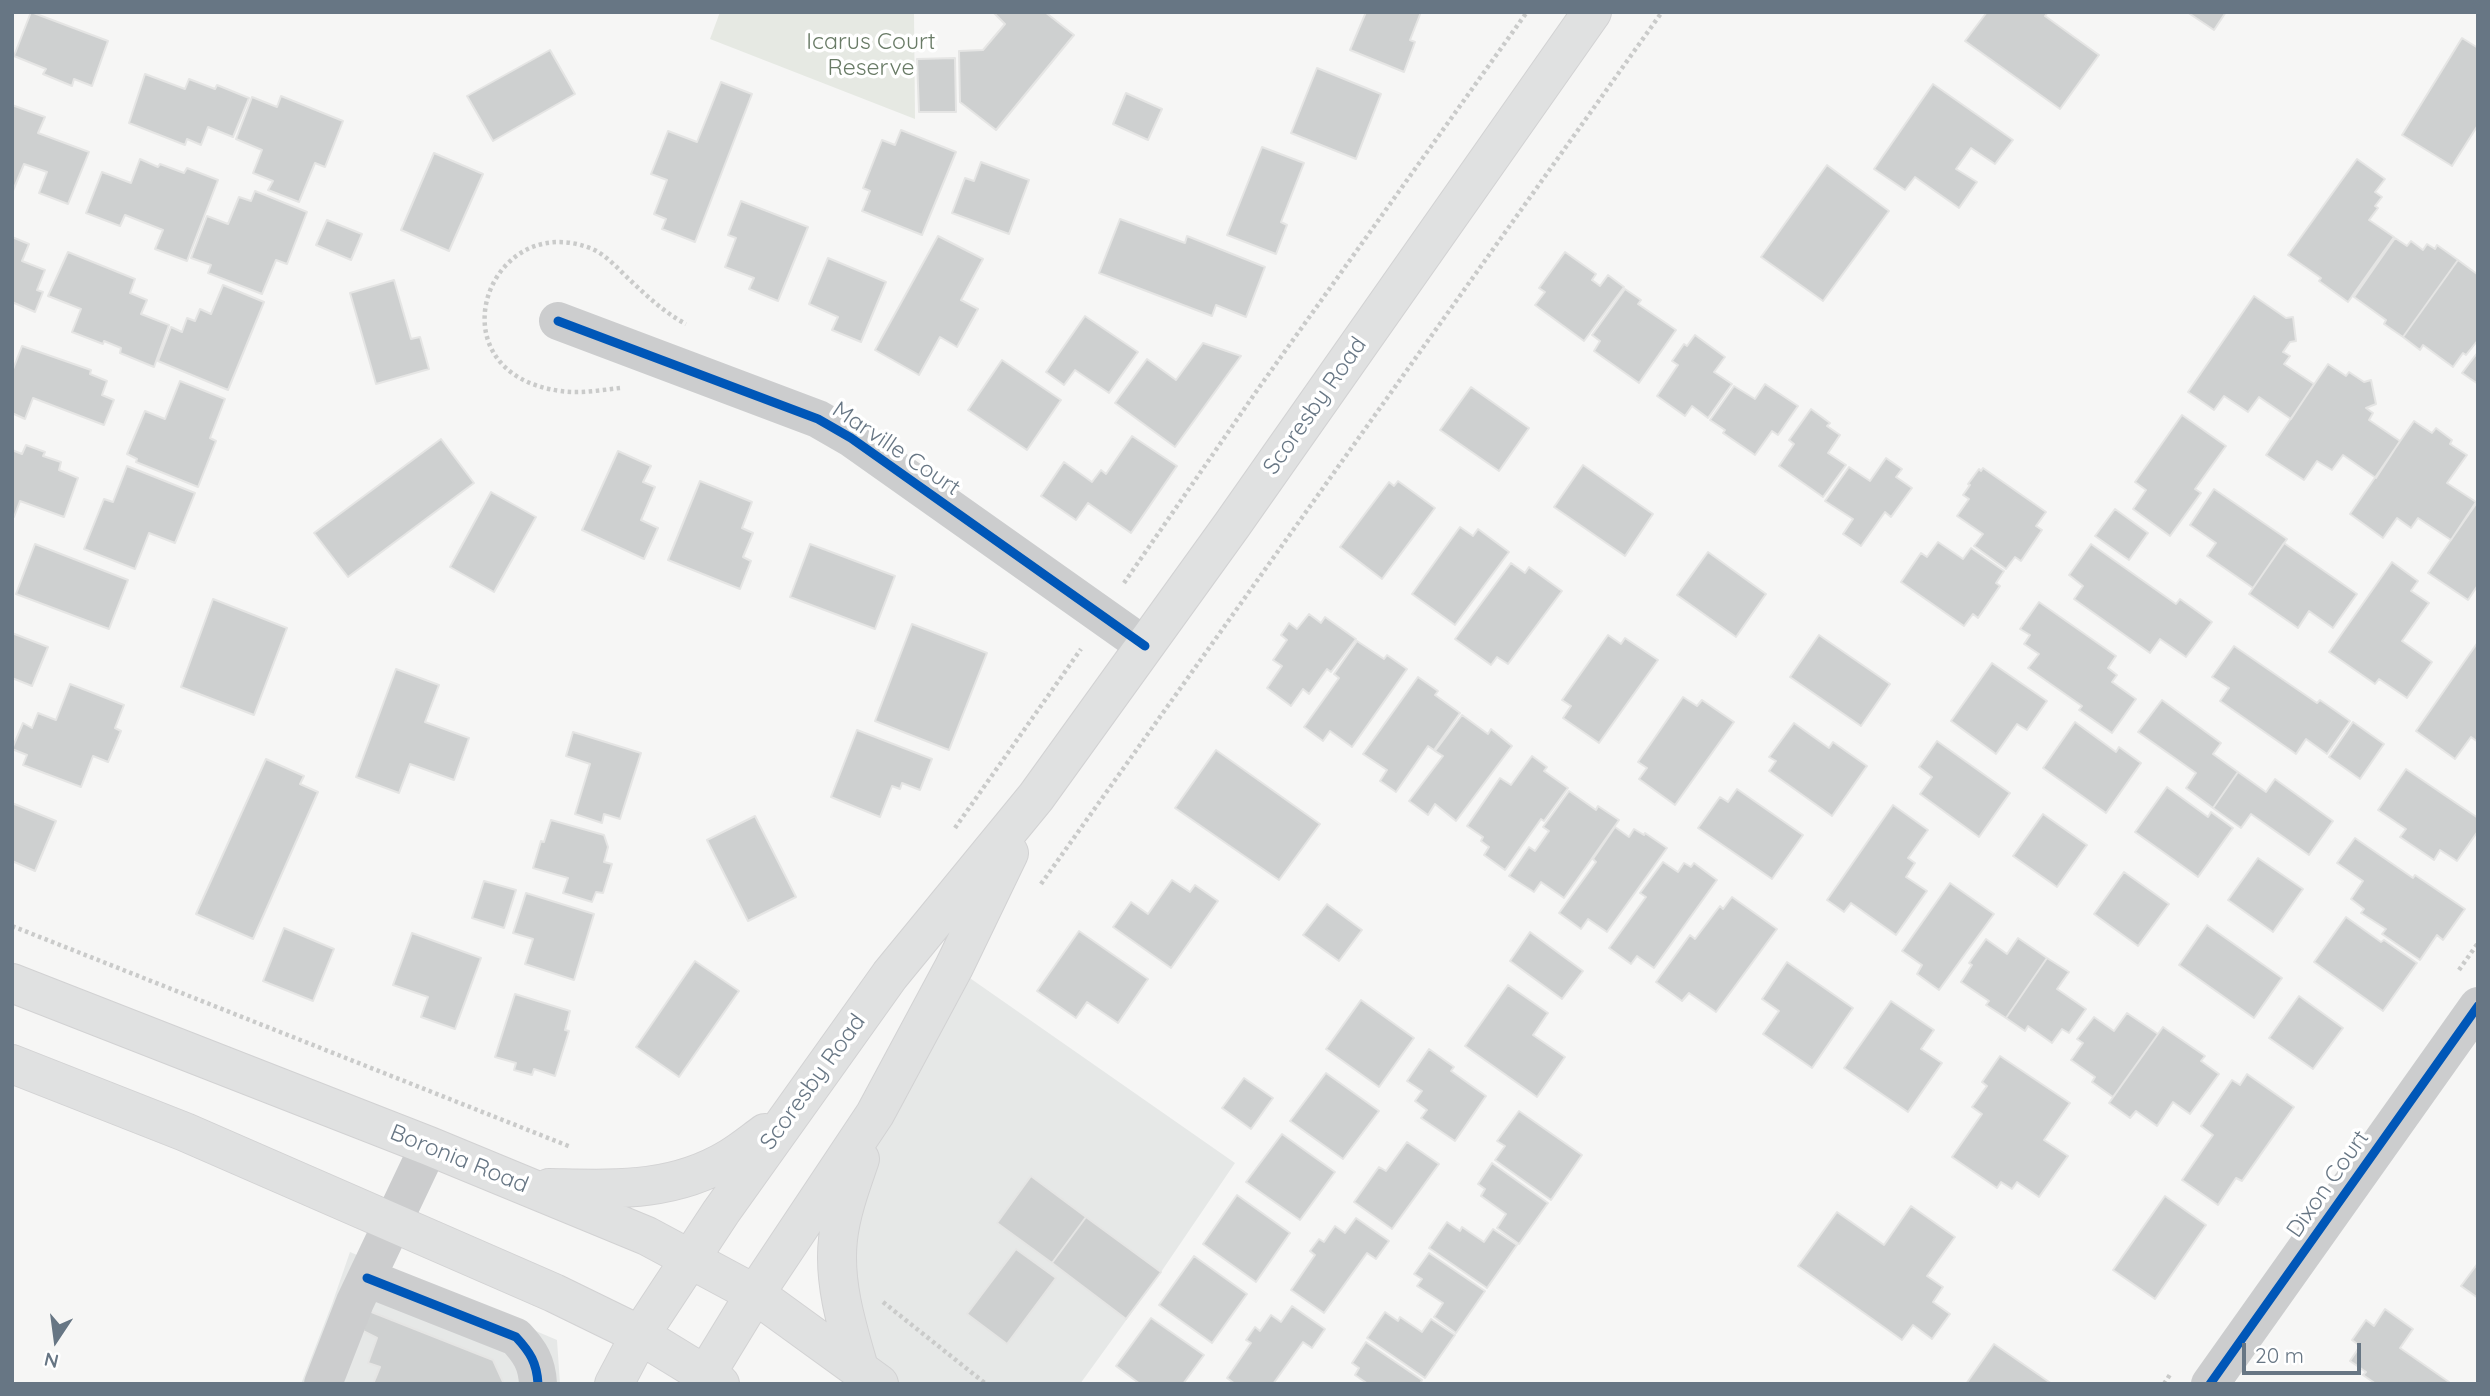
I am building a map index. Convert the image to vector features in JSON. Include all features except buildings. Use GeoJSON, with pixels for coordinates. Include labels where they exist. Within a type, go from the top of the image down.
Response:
{"type":"FeatureCollection","features":[{"type":"Feature","properties":{"kind":"main road","name":"Scoresby Road"},"geometry":{"type":"LineString","coordinates":[[614,1384],[640,1335],[689,1259],[789,1115],[890,975],[1036,797],[1592,12]]}},
{"type":"Feature","properties":{"kind":"main road","name":"Scoresby Road"},"geometry":{"type":"LineString","coordinates":[[709,1381],[755,1294],[875,1114],[954,967],[1036,797]]}},
{"type":"Feature","properties":{"kind":"main road","name":"Boronia Road"},"geometry":{"type":"LineString","coordinates":[[12,984],[429,1146],[648,1237],[755,1294],[869,1376]]}},
{"type":"Feature","properties":{"kind":"main road"},"geometry":{"type":"LineString","coordinates":[[12,1064],[185,1132],[554,1293],[640,1335],[709,1381]]}},
{"type":"Feature","properties":{"kind":"main road"},"geometry":{"type":"LineString","coordinates":[[869,1376],[844,1314],[836,1265],[847,1199],[875,1114]]}},
{"type":"Feature","properties":{"kind":"main road"},"geometry":{"type":"LineString","coordinates":[[529,1188],[634,1189],[669,1183],[729,1159],[789,1115]]}},
{"type":"Feature","properties":{"kind":"street","name":"Marville Court"},"geometry":{"type":"LineString","coordinates":[[558,321],[817,419],[851,438],[1145,646]]}},
{"type":"Feature","properties":{"kind":"street","name":"Dixon Court"},"geometry":{"type":"LineString","coordinates":[[2210,1384],[2478,1006]]}},
{"type":"Feature","properties":{"kind":"street"},"geometry":{"type":"LineString","coordinates":[[323,1384],[367,1278],[429,1146]]}},
{"type":"Feature","properties":{"kind":"street"},"geometry":{"type":"LineString","coordinates":[[367,1278],[516,1336],[531,1354],[538,1384]]}},
{"type":"Feature","properties":{"kind":"path"},"geometry":{"type":"LineString","coordinates":[[1125,582],[1258,389],[1527,12]]}},
{"type":"Feature","properties":{"kind":"path"},"geometry":{"type":"LineString","coordinates":[[1040,885],[1662,12]]}},
{"type":"Feature","properties":{"kind":"path"},"geometry":{"type":"LineString","coordinates":[[948,838],[1082,648]]}},
{"type":"Feature","properties":{"kind":"path"},"geometry":{"type":"LineString","coordinates":[[12,926],[581,1151]]}},
{"type":"Feature","properties":{"kind":"path"},"geometry":{"type":"LineString","coordinates":[[877,1296],[986,1384]]}},
{"type":"Feature","properties":{"kind":"shaded area"},"geometry":{"type":"Polygon","coordinates":[[[954,967],[1235,1163],[1080,1384],[879,1384],[844,1314],[843,1215],[954,967]]]}},
{"type":"Feature","properties":{"kind":"shaded area"},"geometry":{"type":"Polygon","coordinates":[[[350,1252],[557,1340],[560,1384],[301,1384],[350,1252]]]}},
{"type":"Feature","properties":{"kind":"green space","name":"Icarus Court Reserve"},"geometry":{"type":"Polygon","coordinates":[[[720,12],[914,12],[915,119],[710,39],[720,12]]]}},
{"type":"Feature","properties":{"kind":"cycle path"},"geometry":{"type":"LineString","coordinates":[[558,321],[818,419],[851,438],[1145,646]]}},
{"type":"Feature","properties":{"kind":"cycle path"},"geometry":{"type":"LineString","coordinates":[[2210,1384],[2478,1006]]}},
{"type":"Feature","properties":{"kind":"cycle path"},"geometry":{"type":"LineString","coordinates":[[367,1278],[516,1337],[532,1358],[538,1384]]}}]}
